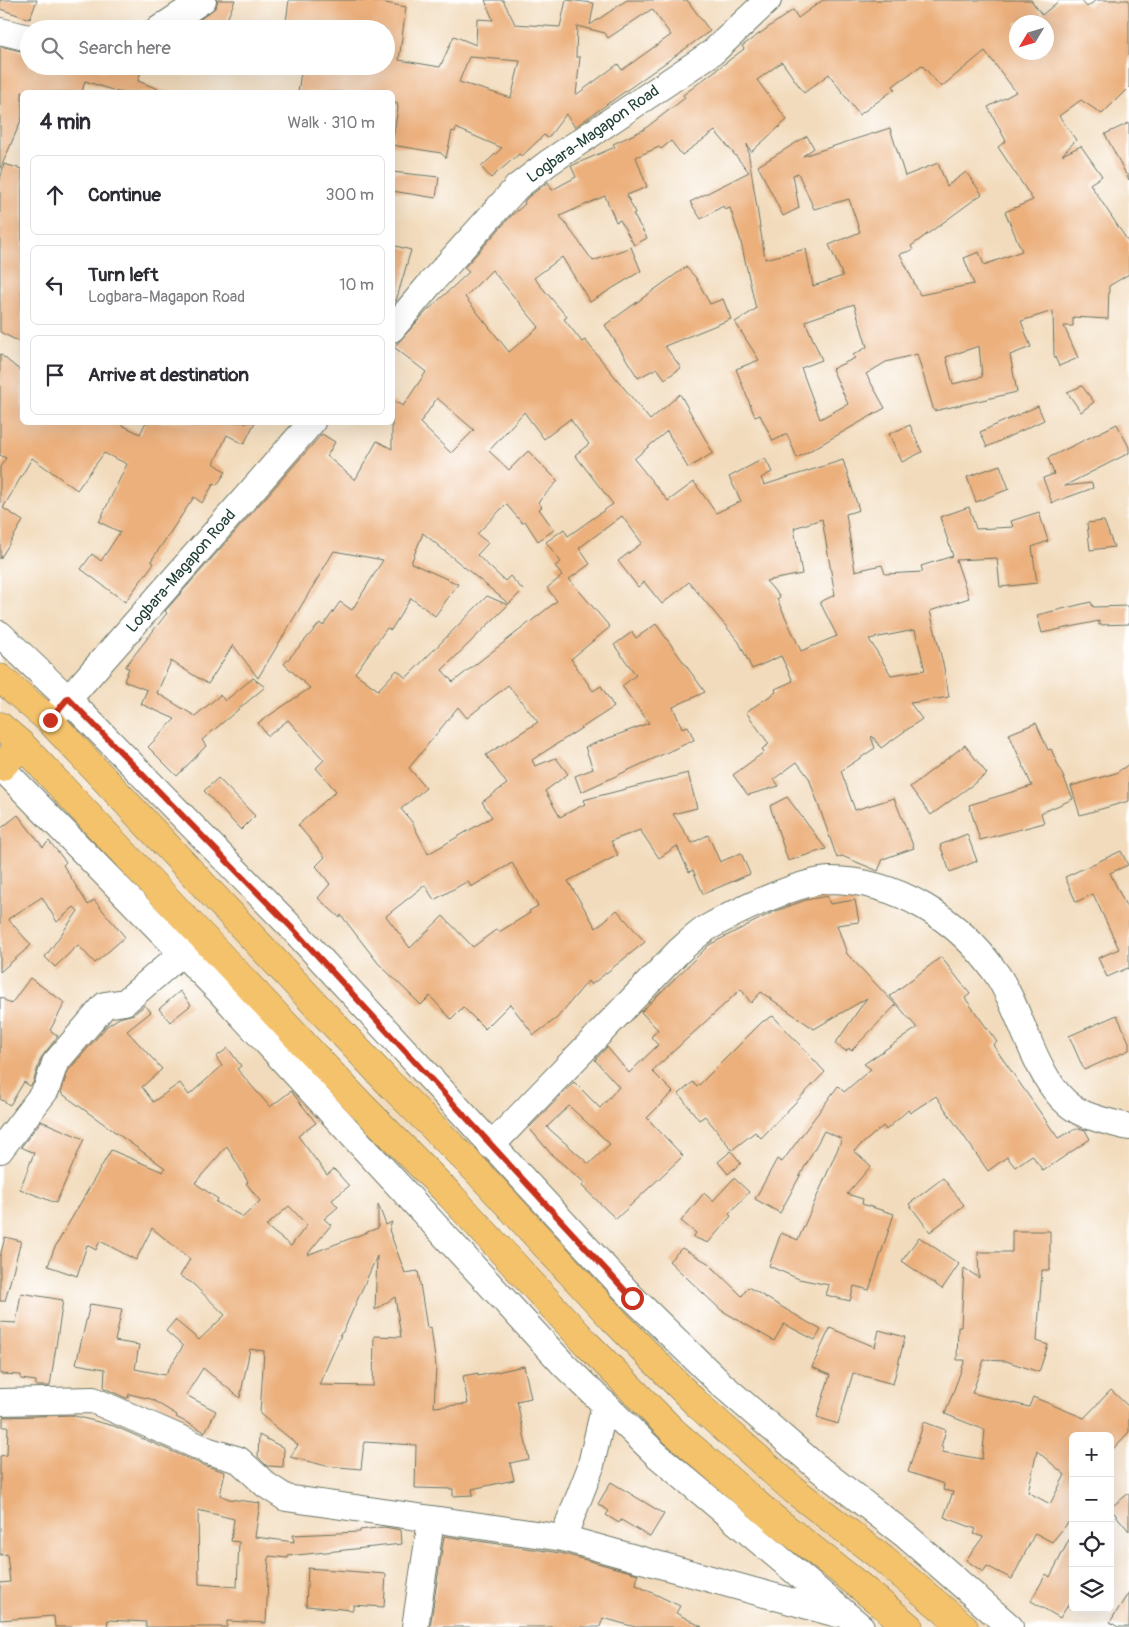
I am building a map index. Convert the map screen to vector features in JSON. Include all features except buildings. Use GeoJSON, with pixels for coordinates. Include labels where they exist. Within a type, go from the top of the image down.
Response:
{"type":"FeatureCollection","features":[{"type":"Feature","properties":{"kind":"highway"},"geometry":{"type":"LineString","coordinates":[[0,678],[50,720],[388,1082],[476,1170],[613,1319],[698,1405],[795,1491],[883,1559],[964,1627]]}},
{"type":"Feature","properties":{"kind":"highway"},"geometry":{"type":"LineString","coordinates":[[0,726],[22,745],[363,1106],[450,1195],[580,1337],[673,1431],[773,1518],[861,1586],[909,1627]]}},
{"type":"Feature","properties":{"kind":"highway"},"geometry":{"type":"LineString","coordinates":[[0,767],[22,745]]}},
{"type":"Feature","properties":{"kind":"street"},"geometry":{"type":"LineString","coordinates":[[172,20],[203,0]]}},
{"type":"Feature","properties":{"kind":"street","name":"Logbara-Magapon Road"},"geometry":{"type":"LineString","coordinates":[[395,325],[518,187],[548,163],[713,52],[768,0]]}},
{"type":"Feature","properties":{"kind":"street"},"geometry":{"type":"LineString","coordinates":[[0,31],[20,36]]}},
{"type":"Feature","properties":{"kind":"street","name":"Logbara-Magapon Road"},"geometry":{"type":"LineString","coordinates":[[50,720],[309,425]]}},
{"type":"Feature","properties":{"kind":"street"},"geometry":{"type":"LineString","coordinates":[[0,634],[68,698],[291,927],[632,1298],[721,1384],[818,1468],[905,1535],[1010,1627]]}},
{"type":"Feature","properties":{"kind":"street"},"geometry":{"type":"LineString","coordinates":[[0,767],[182,953],[564,1364],[656,1455],[855,1622]]}},
{"type":"Feature","properties":{"kind":"street"},"geometry":{"type":"LineString","coordinates":[[491,1146],[678,952],[706,929],[800,886],[829,880],[852,882],[911,899],[946,921],[972,942],[997,974],[1054,1090],[1080,1113],[1129,1127]]}},
{"type":"Feature","properties":{"kind":"street"},"geometry":{"type":"LineString","coordinates":[[0,1150],[46,1090],[55,1063],[105,1005],[125,1002],[182,953]]}},
{"type":"Feature","properties":{"kind":"street"},"geometry":{"type":"LineString","coordinates":[[0,1402],[10,1404],[93,1400],[209,1451],[239,1460],[266,1485],[286,1498],[564,1538],[855,1622]]}},
{"type":"Feature","properties":{"kind":"street"},"geometry":{"type":"LineString","coordinates":[[564,1538],[590,1469],[605,1404]]}},
{"type":"Feature","properties":{"kind":"street"},"geometry":{"type":"LineString","coordinates":[[414,1627],[431,1520]]}},
{"type":"Feature","properties":{"kind":"route"},"geometry":{"type":"LineString","coordinates":[[50,720],[68,698],[291,927],[632,1298]]}}]}
